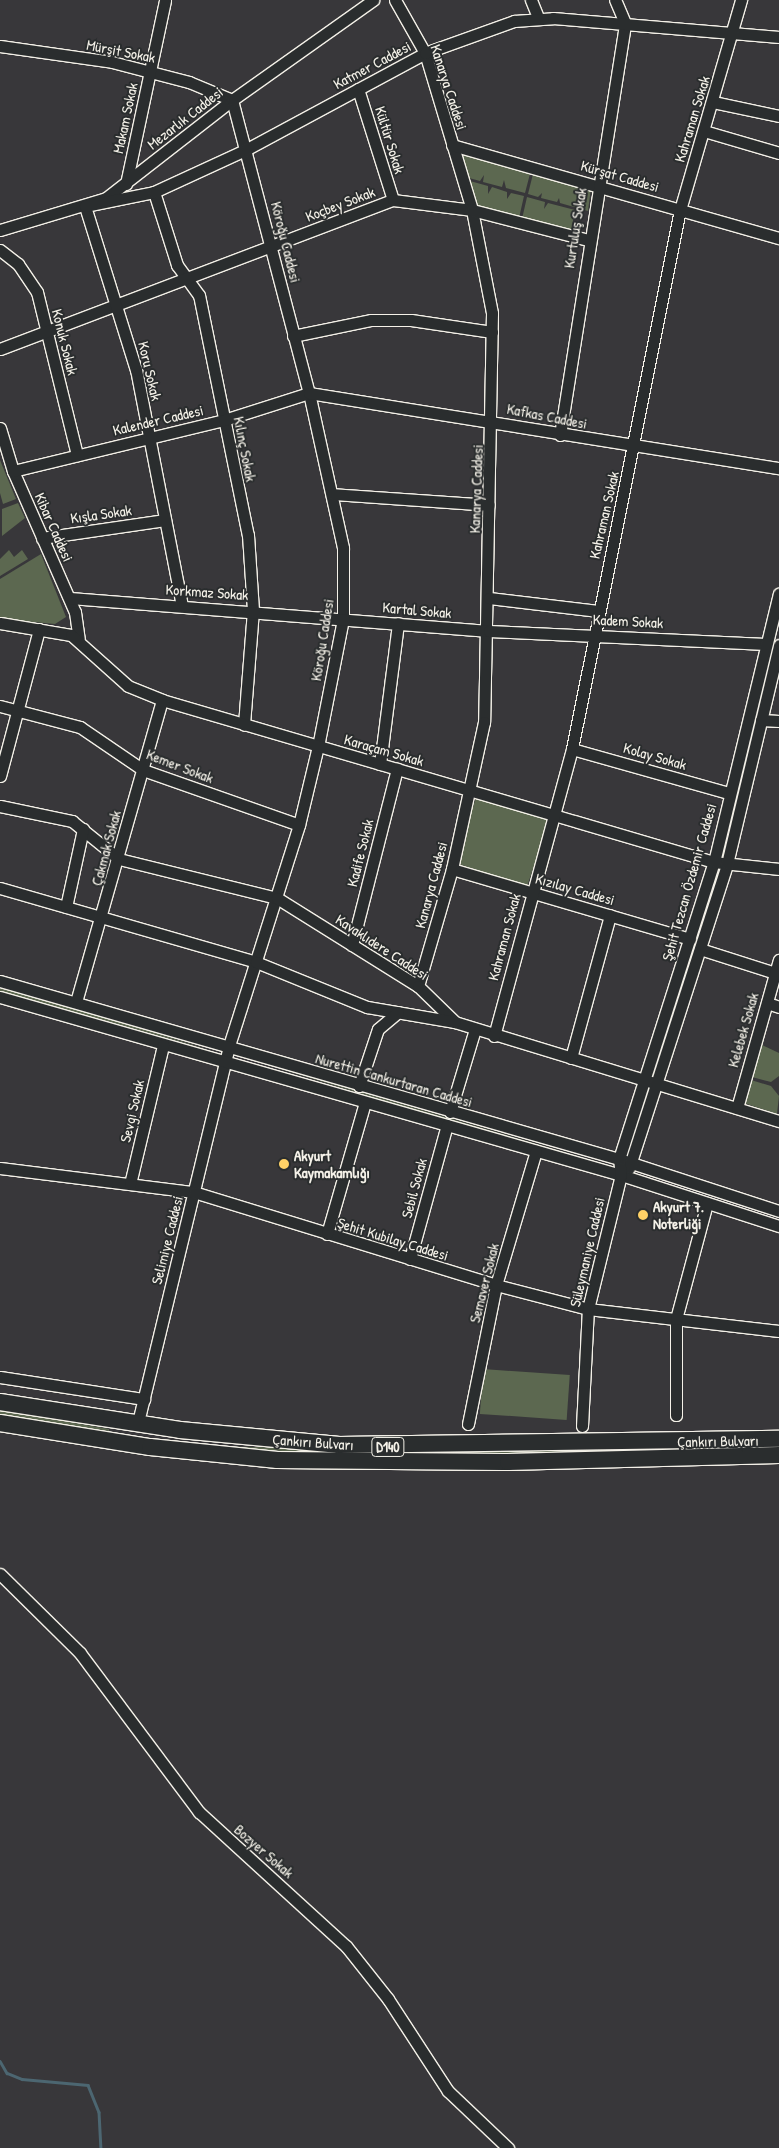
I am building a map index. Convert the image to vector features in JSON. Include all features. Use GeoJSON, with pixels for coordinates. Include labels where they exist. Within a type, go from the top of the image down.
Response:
{"type":"FeatureCollection","features":[{"type":"Feature","properties":{"kind":"highway","name":"Çankırı Bulvarı"},"geometry":{"type":"LineString","coordinates":[[0,1402],[138,1423],[269,1439],[388,1446],[779,1439]]}},
{"type":"Feature","properties":{"kind":"highway","name":"Çankırı Bulvarı"},"geometry":{"type":"LineString","coordinates":[[0,1423],[150,1447],[277,1460],[508,1462],[779,1455]]}},
{"type":"Feature","properties":{"kind":"street","name":"Makam Sokak"},"geometry":{"type":"LineString","coordinates":[[126,184],[165,0]]}},
{"type":"Feature","properties":{"kind":"street","name":"Mezarlık Caddesi"},"geometry":{"type":"LineString","coordinates":[[0,230],[85,206],[126,184],[232,100],[373,0]]}},
{"type":"Feature","properties":{"kind":"street","name":"Kanarya Caddesi"},"geometry":{"type":"LineString","coordinates":[[395,0],[425,53],[472,210],[488,277],[492,332],[493,421],[484,722],[471,790],[452,869],[418,986]]}},
{"type":"Feature","properties":{"kind":"street"},"geometry":{"type":"LineString","coordinates":[[531,0],[538,17]]}},
{"type":"Feature","properties":{"kind":"street"},"geometry":{"type":"LineString","coordinates":[[615,0],[624,23]]}},
{"type":"Feature","properties":{"kind":"street","name":"Kahraman Sokak"},"geometry":{"type":"LineString","coordinates":[[494,1036],[572,749],[592,634],[635,446],[680,210],[734,33],[741,0]]}},
{"type":"Feature","properties":{"kind":"street","name":"Katmer Caddesi"},"geometry":{"type":"LineString","coordinates":[[85,206],[154,192],[247,149],[425,53],[473,32],[538,17],[779,37]]}},
{"type":"Feature","properties":{"kind":"street","name":"Kurtuluş Sokak"},"geometry":{"type":"LineString","coordinates":[[560,435],[588,240],[624,23]]}},
{"type":"Feature","properties":{"kind":"street","name":"Mürşit Sokak"},"geometry":{"type":"LineString","coordinates":[[0,46],[150,71],[232,100]]}},
{"type":"Feature","properties":{"kind":"street","name":"Kültür Sokak"},"geometry":{"type":"LineString","coordinates":[[358,89],[393,200]]}},
{"type":"Feature","properties":{"kind":"street","name":"Köroğu Caddesi"},"geometry":{"type":"LineString","coordinates":[[225,1063],[299,825],[318,746],[343,619],[343,548],[332,494],[309,393],[247,149],[232,100]]}},
{"type":"Feature","properties":{"kind":"street"},"geometry":{"type":"LineString","coordinates":[[713,102],[779,116]]}},
{"type":"Feature","properties":{"kind":"street"},"geometry":{"type":"LineString","coordinates":[[704,131],[779,152]]}},
{"type":"Feature","properties":{"kind":"street","name":"Kürşat Caddesi"},"geometry":{"type":"LineString","coordinates":[[452,145],[598,184],[779,238]]}},
{"type":"Feature","properties":{"kind":"street","name":"Kılınç Sokak"},"geometry":{"type":"LineString","coordinates":[[154,192],[171,250],[199,295],[248,535],[252,610],[244,725]]}},
{"type":"Feature","properties":{"kind":"street","name":"Koçbey Sokak"},"geometry":{"type":"LineString","coordinates":[[0,349],[118,308],[393,200],[472,210],[588,240]]}},
{"type":"Feature","properties":{"kind":"street","name":"Koru Sokak"},"geometry":{"type":"LineString","coordinates":[[85,206],[136,370],[182,606]]}},
{"type":"Feature","properties":{"kind":"street","name":"Konuk Sokak"},"geometry":{"type":"LineString","coordinates":[[0,250],[32,281],[47,332],[77,455]]}},
{"type":"Feature","properties":{"kind":"street"},"geometry":{"type":"LineString","coordinates":[[293,336],[371,320],[411,320],[492,332]]}},
{"type":"Feature","properties":{"kind":"street","name":"Kafkas Caddesi"},"geometry":{"type":"LineString","coordinates":[[309,393],[493,421],[560,435],[779,468]]}},
{"type":"Feature","properties":{"kind":"street","name":"Kalender Caddesi"},"geometry":{"type":"LineString","coordinates":[[13,471],[224,420],[309,393]]}},
{"type":"Feature","properties":{"kind":"street","name":"Kibar Caddesi"},"geometry":{"type":"LineString","coordinates":[[0,432],[13,471],[70,598],[79,639]]}},
{"type":"Feature","properties":{"kind":"street"},"geometry":{"type":"LineString","coordinates":[[332,494],[490,505]]}},
{"type":"Feature","properties":{"kind":"street","name":"Kışla Sokak"},"geometry":{"type":"LineString","coordinates":[[42,538],[165,520]]}},
{"type":"Feature","properties":{"kind":"street","name":"Şehit Tezcan Özdemir Caddesi"},"geometry":{"type":"LineString","coordinates":[[622,1175],[619,1159],[714,862],[729,793],[779,594]]}},
{"type":"Feature","properties":{"kind":"street","name":"Korkmaz Sokak"},"geometry":{"type":"LineString","coordinates":[[70,598],[252,610],[343,619]]}},
{"type":"Feature","properties":{"kind":"street"},"geometry":{"type":"LineString","coordinates":[[489,598],[598,611]]}},
{"type":"Feature","properties":{"kind":"street","name":"Kartal Sokak"},"geometry":{"type":"LineString","coordinates":[[343,619],[488,631]]}},
{"type":"Feature","properties":{"kind":"street"},"geometry":{"type":"LineString","coordinates":[[0,622],[79,639]]}},
{"type":"Feature","properties":{"kind":"street"},"geometry":{"type":"LineString","coordinates":[[380,764],[398,624]]}},
{"type":"Feature","properties":{"kind":"street"},"geometry":{"type":"LineString","coordinates":[[0,776],[38,629]]}},
{"type":"Feature","properties":{"kind":"street","name":"Kadem Sokak"},"geometry":{"type":"LineString","coordinates":[[488,631],[592,634],[766,644]]}},
{"type":"Feature","properties":{"kind":"street","name":"Karaçam Sokak"},"geometry":{"type":"LineString","coordinates":[[79,639],[128,686],[162,700],[714,862],[779,869]]}},
{"type":"Feature","properties":{"kind":"street","name":"Şehit Tezcan Özdemir Caddesi"},"geometry":{"type":"LineString","coordinates":[[622,1175],[632,1163],[727,864],[779,645]]}},
{"type":"Feature","properties":{"kind":"street","name":"Çakmak Sokak"},"geometry":{"type":"LineString","coordinates":[[76,1002],[119,859],[162,700]]}},
{"type":"Feature","properties":{"kind":"street","name":"Kemer Sokak"},"geometry":{"type":"LineString","coordinates":[[0,706],[90,731],[143,770],[299,825]]}},
{"type":"Feature","properties":{"kind":"street"},"geometry":{"type":"LineString","coordinates":[[761,720],[779,721]]}},
{"type":"Feature","properties":{"kind":"street","name":"Kolay Sokak"},"geometry":{"type":"LineString","coordinates":[[572,749],[729,793]]}},
{"type":"Feature","properties":{"kind":"street","name":"Kadife Sokak"},"geometry":{"type":"LineString","coordinates":[[352,945],[397,769]]}},
{"type":"Feature","properties":{"kind":"street","name":"Kavaklıdere Caddesi"},"geometry":{"type":"LineString","coordinates":[[0,806],[64,819],[83,829],[119,859],[277,898],[418,986],[455,1022],[494,1036],[779,1121]]}},
{"type":"Feature","properties":{"kind":"street"},"geometry":{"type":"LineString","coordinates":[[66,907],[83,829]]}},
{"type":"Feature","properties":{"kind":"street","name":"Kızılay Caddesi"},"geometry":{"type":"LineString","coordinates":[[452,869],[690,939]]}},
{"type":"Feature","properties":{"kind":"street"},"geometry":{"type":"LineString","coordinates":[[0,888],[66,907],[101,921],[256,962],[367,1007],[455,1022]]}},
{"type":"Feature","properties":{"kind":"street"},"geometry":{"type":"LineString","coordinates":[[571,1058],[610,915]]}},
{"type":"Feature","properties":{"kind":"street"},"geometry":{"type":"LineString","coordinates":[[700,949],[775,973]]}},
{"type":"Feature","properties":{"kind":"street","name":"Kelebek Sokak"},"geometry":{"type":"LineString","coordinates":[[737,1108],[779,960]]}},
{"type":"Feature","properties":{"kind":"street","name":"Nurettin Cankurtaran Caddesi"},"geometry":{"type":"LineString","coordinates":[[0,981],[229,1046],[359,1086],[619,1159],[779,1211]]}},
{"type":"Feature","properties":{"kind":"street","name":"Nurettin Cankurtaran Caddesi"},"geometry":{"type":"LineString","coordinates":[[0,997],[225,1063],[622,1175],[779,1226]]}},
{"type":"Feature","properties":{"kind":"street"},"geometry":{"type":"LineString","coordinates":[[767,1003],[779,1007]]}},
{"type":"Feature","properties":{"kind":"street"},"geometry":{"type":"LineString","coordinates":[[359,1086],[378,1029],[398,1012]]}},
{"type":"Feature","properties":{"kind":"street"},"geometry":{"type":"LineString","coordinates":[[450,1112],[474,1029]]}},
{"type":"Feature","properties":{"kind":"street","name":"Sevgi Sokak"},"geometry":{"type":"LineString","coordinates":[[130,1184],[163,1045]]}},
{"type":"Feature","properties":{"kind":"street","name":"Selimiye Caddesi"},"geometry":{"type":"LineString","coordinates":[[138,1423],[225,1063]]}},
{"type":"Feature","properties":{"kind":"street"},"geometry":{"type":"LineString","coordinates":[[328,1234],[365,1102]]}},
{"type":"Feature","properties":{"kind":"street","name":"Sebil Sokak"},"geometry":{"type":"LineString","coordinates":[[410,1259],[447,1125]]}},
{"type":"Feature","properties":{"kind":"street","name":"Semaver Sokak"},"geometry":{"type":"LineString","coordinates":[[468,1424],[496,1286],[536,1151]]}},
{"type":"Feature","properties":{"kind":"street","name":"Şehit Kubilay Caddesi"},"geometry":{"type":"LineString","coordinates":[[0,1168],[194,1192],[496,1286],[588,1309],[779,1331]]}},
{"type":"Feature","properties":{"kind":"street","name":"Süleymaniye Caddesi"},"geometry":{"type":"LineString","coordinates":[[582,1426],[588,1309],[622,1175]]}},
{"type":"Feature","properties":{"kind":"street"},"geometry":{"type":"LineString","coordinates":[[676,1415],[676,1319],[707,1203]]}},
{"type":"Feature","properties":{"kind":"street"},"geometry":{"type":"LineString","coordinates":[[0,1377],[144,1399]]}},
{"type":"Feature","properties":{"kind":"street","name":"Bozyer Sokak"},"geometry":{"type":"LineString","coordinates":[[0,1574],[74,1646],[199,1812],[346,1946],[388,1999],[448,2091],[508,2148]]}},
{"type":"Feature","properties":{"kind":"green space"},"geometry":{"type":"Polygon","coordinates":[[[462,153],[531,170],[525,193],[506,188],[504,180],[502,187],[483,182],[484,175],[480,181],[469,178],[462,153]]]}},
{"type":"Feature","properties":{"kind":"green space"},"geometry":{"type":"Polygon","coordinates":[[[534,170],[591,188],[588,211],[560,203],[559,198],[557,202],[541,198],[542,193],[538,197],[528,194],[534,170]]]}},
{"type":"Feature","properties":{"kind":"green space"},"geometry":{"type":"Polygon","coordinates":[[[470,181],[488,186],[488,194],[492,187],[507,192],[507,199],[511,193],[524,196],[519,218],[478,207],[470,181]]]}},
{"type":"Feature","properties":{"kind":"green space"},"geometry":{"type":"Polygon","coordinates":[[[527,197],[545,202],[544,209],[548,203],[575,210],[571,231],[522,219],[527,197]]]}},
{"type":"Feature","properties":{"kind":"green space"},"geometry":{"type":"Polygon","coordinates":[[[0,460],[16,499],[3,504],[0,493],[0,460]]]}},
{"type":"Feature","properties":{"kind":"green space"},"geometry":{"type":"Polygon","coordinates":[[[18,503],[25,518],[2,536],[2,509],[18,503]]]}},
{"type":"Feature","properties":{"kind":"green space"},"geometry":{"type":"Polygon","coordinates":[[[9,550],[14,557],[22,550],[28,559],[0,576],[0,559],[9,550]]]}},
{"type":"Feature","properties":{"kind":"green space"},"geometry":{"type":"Polygon","coordinates":[[[41,554],[66,617],[55,624],[0,619],[0,579],[41,554]]]}},
{"type":"Feature","properties":{"kind":"green space"},"geometry":{"type":"Polygon","coordinates":[[[477,795],[550,820],[527,887],[454,862],[477,795]]]}},
{"type":"Feature","properties":{"kind":"green space"},"geometry":{"type":"Polygon","coordinates":[[[714,881],[716,882],[655,1075],[652,1073],[714,881]]]}},
{"type":"Feature","properties":{"kind":"green space"},"geometry":{"type":"Polygon","coordinates":[[[0,988],[46,999],[210,1050],[0,991],[0,988]]]}},
{"type":"Feature","properties":{"kind":"green space"},"geometry":{"type":"Polygon","coordinates":[[[762,1045],[779,1053],[779,1076],[771,1082],[752,1077],[762,1045]]]}},
{"type":"Feature","properties":{"kind":"green space"},"geometry":{"type":"Polygon","coordinates":[[[247,1059],[609,1165],[607,1168],[247,1059]]]}},
{"type":"Feature","properties":{"kind":"green space"},"geometry":{"type":"Polygon","coordinates":[[[751,1080],[771,1086],[779,1096],[777,1114],[744,1103],[751,1080]]]}},
{"type":"Feature","properties":{"kind":"green space"},"geometry":{"type":"Polygon","coordinates":[[[483,1369],[570,1375],[567,1420],[480,1414],[483,1369]]]}},
{"type":"Feature","properties":{"kind":"green space"},"geometry":{"type":"Polygon","coordinates":[[[0,1410],[109,1429],[109,1431],[15,1417],[0,1414],[0,1410]]]}},
{"type":"Feature","properties":{"kind":"green space"},"geometry":{"type":"Polygon","coordinates":[[[154,1438],[221,1446],[370,1451],[779,1444],[779,1449],[380,1456],[223,1448],[154,1438]]]}},
{"type":"Feature","properties":{"kind":"waterway"},"geometry":{"type":"LineString","coordinates":[[0,2061],[7,2073],[22,2079],[88,2085],[99,2112],[101,2148]]}},
{"type":"Feature","properties":{"kind":"place","name":"Akyurt Kaymakamlığı"},"geometry":{"type":"Point","coordinates":[284,1164]}},
{"type":"Feature","properties":{"kind":"place","name":"Akyurt 7. Noterliği"},"geometry":{"type":"Point","coordinates":[643,1215]}}]}
